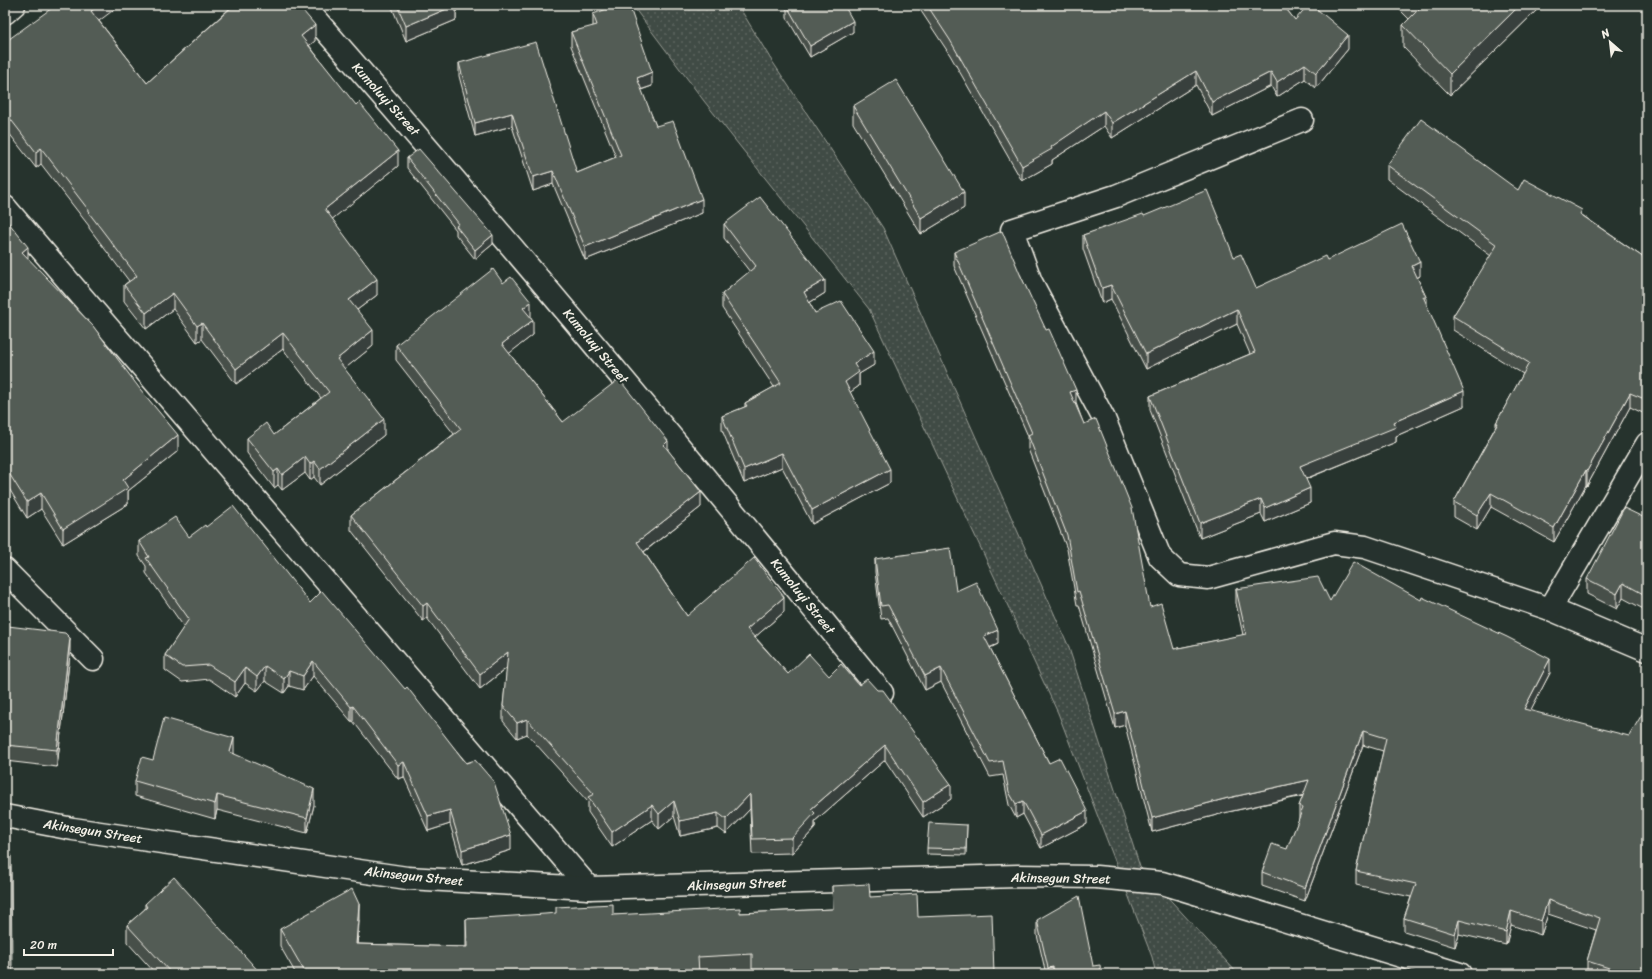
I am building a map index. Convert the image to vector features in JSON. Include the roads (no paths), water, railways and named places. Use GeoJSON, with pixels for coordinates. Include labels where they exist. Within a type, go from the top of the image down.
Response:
{"type":"FeatureCollection","features":[{"type":"Feature","properties":{"kind":"street"},"geometry":{"type":"LineString","coordinates":[[5,13],[14,5]]}},
{"type":"Feature","properties":{"kind":"street","name":"Kumoluyi Street"},"geometry":{"type":"LineString","coordinates":[[303,5],[432,151],[704,475],[882,693]]}},
{"type":"Feature","properties":{"kind":"street"},"geometry":{"type":"LineString","coordinates":[[1302,120],[1116,196],[1012,230],[1031,282],[1104,419],[1160,557],[1179,575],[1208,578],[1334,544],[1365,547],[1550,609],[1647,650]]}},
{"type":"Feature","properties":{"kind":"street"},"geometry":{"type":"LineString","coordinates":[[5,208],[589,888]]}},
{"type":"Feature","properties":{"kind":"street"},"geometry":{"type":"LineString","coordinates":[[1550,609],[1647,444]]}},
{"type":"Feature","properties":{"kind":"street"},"geometry":{"type":"LineString","coordinates":[[5,570],[93,659]]}},
{"type":"Feature","properties":{"kind":"street","name":"Akinsegun Street"},"geometry":{"type":"LineString","coordinates":[[5,816],[81,830],[407,878],[589,888],[1018,876],[1096,877],[1162,883],[1460,974]]}}]}
